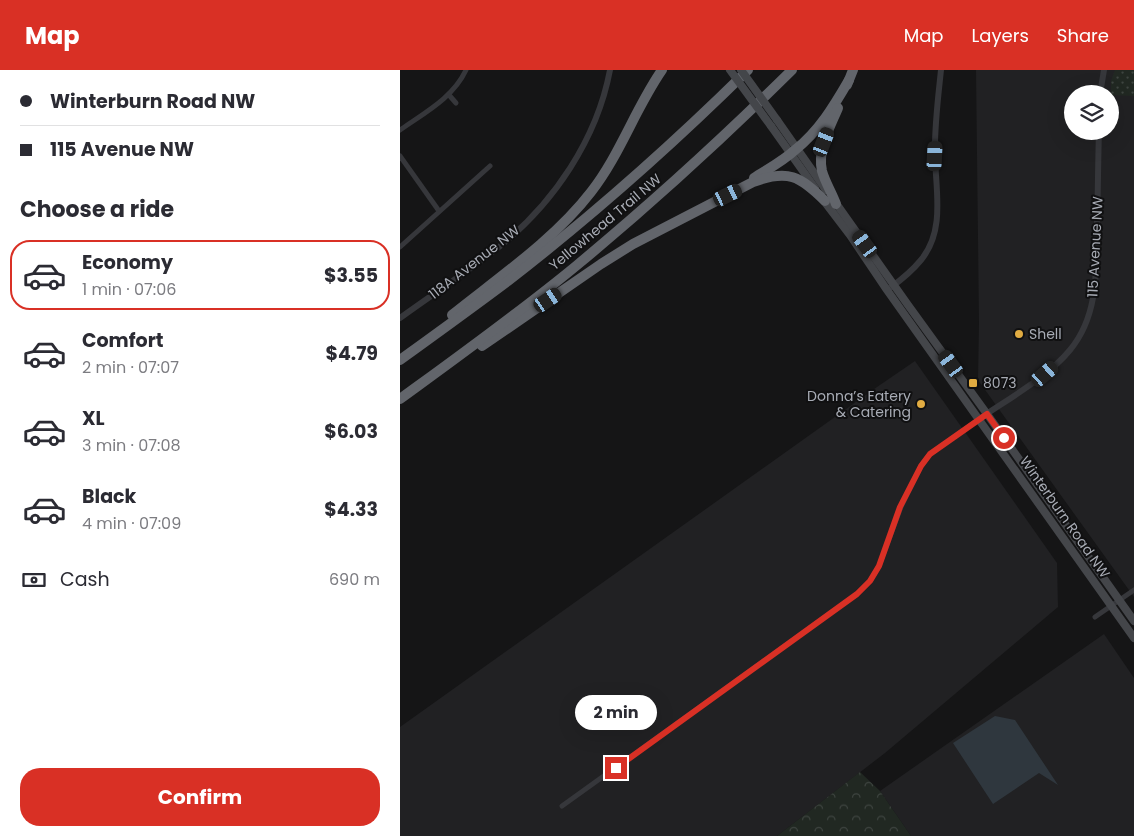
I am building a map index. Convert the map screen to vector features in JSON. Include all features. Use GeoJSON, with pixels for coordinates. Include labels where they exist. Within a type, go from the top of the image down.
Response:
{"type":"FeatureCollection","features":[{"type":"Feature","properties":{"kind":"highway"},"geometry":{"type":"LineString","coordinates":[[642,103],[656,70]]}},
{"type":"Feature","properties":{"kind":"highway"},"geometry":{"type":"LineString","coordinates":[[400,358],[516,264],[574,212],[592,191],[662,70]]}},
{"type":"Feature","properties":{"kind":"highway","name":"Yellowhead Trail NW"},"geometry":{"type":"LineString","coordinates":[[400,358],[500,287],[581,222],[665,149],[748,70]]}},
{"type":"Feature","properties":{"kind":"highway","name":"Yellowhead Trail NW"},"geometry":{"type":"LineString","coordinates":[[400,399],[529,303],[611,237],[682,175],[792,70]]}},
{"type":"Feature","properties":{"kind":"highway"},"geometry":{"type":"LineString","coordinates":[[836,204],[822,170],[821,156],[824,142],[853,70]]}},
{"type":"Feature","properties":{"kind":"highway"},"geometry":{"type":"LineString","coordinates":[[728,195],[794,152],[822,124],[849,80]]}},
{"type":"Feature","properties":{"kind":"highway"},"geometry":{"type":"LineString","coordinates":[[414,389],[463,360],[601,264],[633,244],[765,178],[780,175],[803,181],[825,202]]}},
{"type":"Feature","properties":{"kind":"main road","name":"Winterburn Road NW"},"geometry":{"type":"LineString","coordinates":[[730,70],[771,126],[836,204],[979,419],[1134,638]]}},
{"type":"Feature","properties":{"kind":"main road","name":"Winterburn Road NW"},"geometry":{"type":"LineString","coordinates":[[741,70],[777,120],[825,202],[987,414],[1134,621]]}},
{"type":"Feature","properties":{"kind":"street"},"geometry":{"type":"LineString","coordinates":[[400,130],[449,95],[466,70]]}},
{"type":"Feature","properties":{"kind":"street","name":"118A Avenue NW"},"geometry":{"type":"LineString","coordinates":[[400,318],[500,246],[548,198],[563,179],[591,129],[602,103],[610,70]]}},
{"type":"Feature","properties":{"kind":"street"},"geometry":{"type":"LineString","coordinates":[[891,288],[922,259],[934,238],[937,225],[935,156],[941,70]]}},
{"type":"Feature","properties":{"kind":"street"},"geometry":{"type":"LineString","coordinates":[[1102,85],[1104,70]]}},
{"type":"Feature","properties":{"kind":"street"},"geometry":{"type":"LineString","coordinates":[[449,95],[456,103]]}},
{"type":"Feature","properties":{"kind":"street","name":"115 Avenue NW"},"geometry":{"type":"LineString","coordinates":[[562,806],[857,594],[870,581],[879,566],[900,507],[921,466],[930,454],[1045,374],[1071,350],[1078,340],[1090,313],[1096,285],[1099,140]]}},
{"type":"Feature","properties":{"kind":"street"},"geometry":{"type":"LineString","coordinates":[[400,156],[439,212]]}},
{"type":"Feature","properties":{"kind":"street"},"geometry":{"type":"LineString","coordinates":[[400,247],[490,166]]}},
{"type":"Feature","properties":{"kind":"street"},"geometry":{"type":"LineString","coordinates":[[1095,617],[1134,590]]}},
{"type":"Feature","properties":{"kind":"shaded area"},"geometry":{"type":"Polygon","coordinates":[[[976,70],[1134,70],[1134,597],[978,380],[976,70]]]}},
{"type":"Feature","properties":{"kind":"shaded area"},"geometry":{"type":"Polygon","coordinates":[[[915,361],[1057,563],[1058,607],[885,753],[777,836],[400,836],[400,727],[915,361]]]}},
{"type":"Feature","properties":{"kind":"shaded area"},"geometry":{"type":"Polygon","coordinates":[[[1104,634],[1134,678],[1134,836],[911,836],[880,791],[1104,634]]]}},
{"type":"Feature","properties":{"kind":"shaded area"},"geometry":{"type":"Polygon","coordinates":[[[995,716],[1015,720],[1058,785],[1039,773],[993,804],[953,743],[995,716]]]}},
{"type":"Feature","properties":{"kind":"green space"},"geometry":{"type":"Polygon","coordinates":[[[1115,70],[1134,70],[1134,96],[1119,95],[1119,85],[1111,85],[1115,70]]]}},
{"type":"Feature","properties":{"kind":"green space"},"geometry":{"type":"Polygon","coordinates":[[[860,772],[880,791],[911,836],[777,836],[860,772]]]}},
{"type":"Feature","properties":{"kind":"place","name":"Shell"},"geometry":{"type":"Point","coordinates":[1019,334]}},
{"type":"Feature","properties":{"kind":"place","name":"8073"},"geometry":{"type":"Point","coordinates":[973,383]}},
{"type":"Feature","properties":{"kind":"place","name":"Donna’s Eatery & Catering"},"geometry":{"type":"Point","coordinates":[921,404]}},
{"type":"Feature","properties":{"kind":"route"},"geometry":{"type":"LineString","coordinates":[[616,768],[857,594],[870,581],[879,566],[900,507],[916,474],[930,454],[987,414],[1004,438]]}}]}
